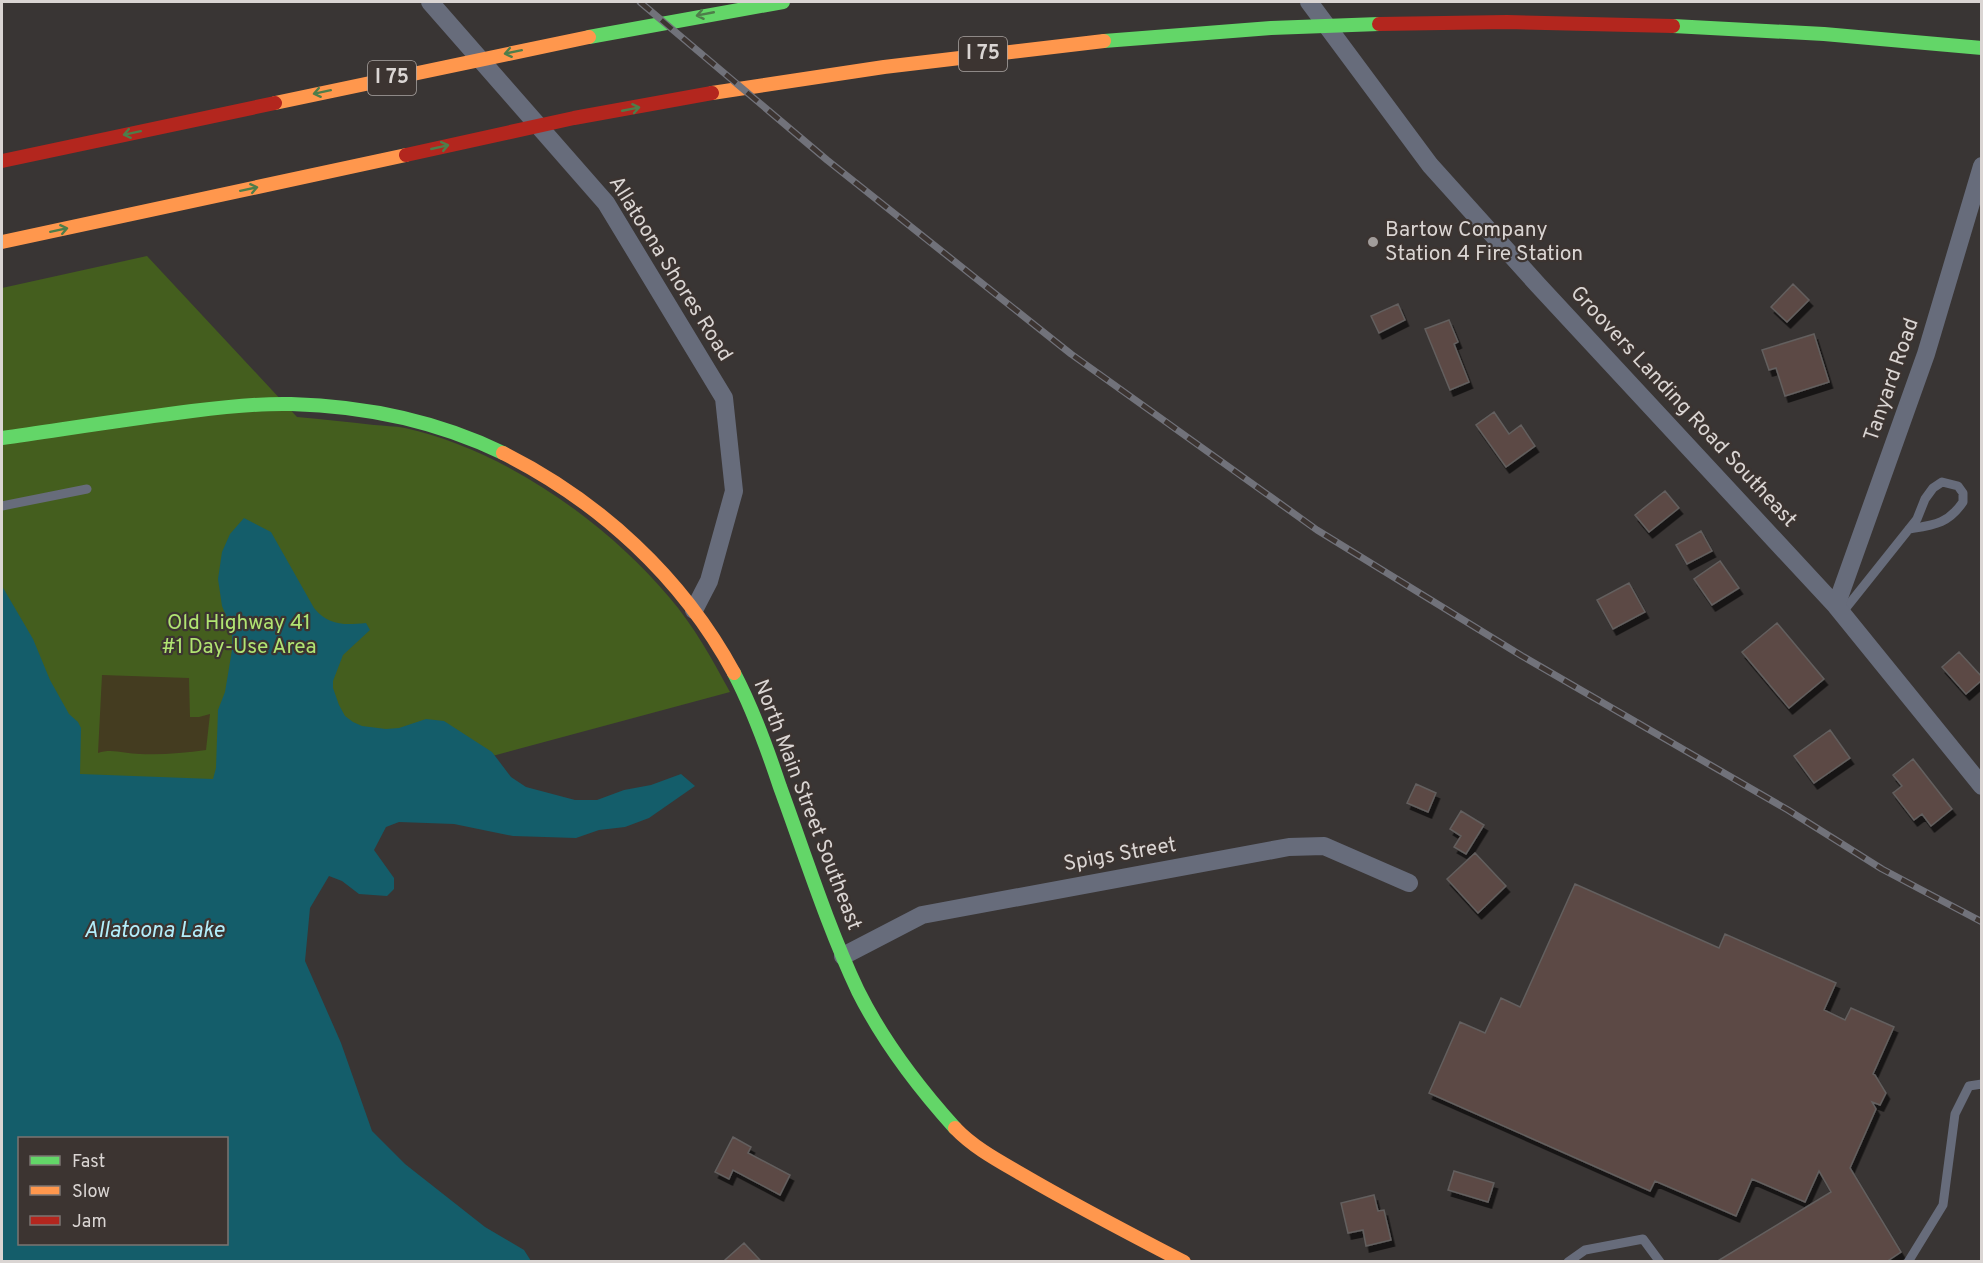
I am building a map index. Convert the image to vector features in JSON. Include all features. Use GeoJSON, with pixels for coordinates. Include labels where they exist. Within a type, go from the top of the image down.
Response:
{"type":"FeatureCollection","features":[{"type":"Feature","properties":{"kind":"main road","name":"I 75"},"geometry":{"type":"LineString","coordinates":[[2,161],[582,38],[783,2]]}},
{"type":"Feature","properties":{"kind":"main road","name":"I 75"},"geometry":{"type":"LineString","coordinates":[[2,242],[454,143],[725,91],[963,56],[1056,46],[1234,31],[1348,25],[1523,22],[1714,28],[1982,48]]}},
{"type":"Feature","properties":{"kind":"main road","name":"North Main Street Southeast"},"geometry":{"type":"LineString","coordinates":[[2,438],[153,416],[256,405],[331,406],[401,416],[456,432],[481,441],[550,477],[596,511],[670,578],[723,653],[761,732],[843,956],[870,1014],[917,1083],[957,1130],[976,1147],[1047,1189],[1184,1262]]}},
{"type":"Feature","properties":{"kind":"street","name":"Allatoona Shores Road"},"geometry":{"type":"LineString","coordinates":[[430,2],[606,203],[724,398],[734,491],[709,581],[694,610]]}},
{"type":"Feature","properties":{"kind":"street","name":"Groovers Landing Road Southeast"},"geometry":{"type":"LineString","coordinates":[[1309,2],[1430,165],[1839,610],[1982,786]]}},
{"type":"Feature","properties":{"kind":"street","name":"Tanyard Road"},"geometry":{"type":"LineString","coordinates":[[1839,610],[1926,354],[1982,166]]}},
{"type":"Feature","properties":{"kind":"street","name":"Spigs Street"},"geometry":{"type":"LineString","coordinates":[[843,956],[922,915],[1289,847],[1324,846],[1408,883]]}},
{"type":"Feature","properties":{"kind":"lane"},"geometry":{"type":"LineString","coordinates":[[1839,610],[1917,519],[1925,499],[1933,488],[1942,482],[1958,486],[1963,502],[1949,519],[1909,529]]}},
{"type":"Feature","properties":{"kind":"lane"},"geometry":{"type":"LineString","coordinates":[[2,506],[87,489]]}},
{"type":"Feature","properties":{"kind":"lane"},"geometry":{"type":"LineString","coordinates":[[1908,1262],[1943,1205],[1955,1114],[1969,1086],[1982,1084]]}},
{"type":"Feature","properties":{"kind":"lane"},"geometry":{"type":"LineString","coordinates":[[1573,1260],[1585,1250],[1643,1239],[1660,1262]]}},
{"type":"Feature","properties":{"kind":"green space","name":"Old Highway 41 #1 Day-Use Area"},"geometry":{"type":"Polygon","coordinates":[[[147,256],[297,417],[401,427],[442,438],[515,471],[550,492],[583,516],[615,542],[669,597],[695,631],[730,692],[411,778],[2,853],[2,288],[147,256]]]}},
{"type":"Feature","properties":{"kind":"sand"},"geometry":{"type":"Polygon","coordinates":[[[102,675],[189,678],[190,717],[210,714],[206,750],[156,754],[113,751],[98,753],[102,675]]]}},
{"type":"Feature","properties":{"kind":"water","name":"Allatoona Lake"},"geometry":{"type":"Polygon","coordinates":[[[244,518],[271,532],[314,608],[320,614],[337,623],[366,623],[370,630],[343,655],[333,681],[339,705],[345,716],[353,722],[362,726],[386,729],[399,728],[426,719],[444,721],[492,752],[511,777],[526,787],[575,800],[597,800],[681,774],[695,786],[649,818],[625,827],[599,830],[576,838],[513,836],[454,824],[399,822],[386,827],[374,850],[394,878],[394,889],[387,896],[359,894],[342,881],[329,876],[310,908],[305,961],[341,1043],[372,1131],[405,1164],[485,1227],[524,1250],[531,1261],[2,1261],[2,586],[33,639],[50,680],[69,714],[81,728],[80,774],[213,779],[216,768],[218,710],[225,692],[232,650],[230,625],[222,606],[218,579],[222,552],[230,534],[244,518]]]}},
{"type":"Feature","properties":{"kind":"building"},"geometry":{"type":"Polygon","coordinates":[[[1793,284],[1809,300],[1787,322],[1771,307],[1793,284]]]}},
{"type":"Feature","properties":{"kind":"building"},"geometry":{"type":"Polygon","coordinates":[[[1398,304],[1405,320],[1379,333],[1371,316],[1398,304]]]}},
{"type":"Feature","properties":{"kind":"building"},"geometry":{"type":"Polygon","coordinates":[[[1449,320],[1458,342],[1454,344],[1469,382],[1450,390],[1425,329],[1449,320]]]}},
{"type":"Feature","properties":{"kind":"building"},"geometry":{"type":"Polygon","coordinates":[[[1814,334],[1829,382],[1785,396],[1776,368],[1769,370],[1762,350],[1814,334]]]}},
{"type":"Feature","properties":{"kind":"building"},"geometry":{"type":"Polygon","coordinates":[[[1494,412],[1509,434],[1521,425],[1535,446],[1506,467],[1476,425],[1494,412]]]}},
{"type":"Feature","properties":{"kind":"building"},"geometry":{"type":"Polygon","coordinates":[[[1665,491],[1679,508],[1649,532],[1635,515],[1665,491]]]}},
{"type":"Feature","properties":{"kind":"building"},"geometry":{"type":"Polygon","coordinates":[[[1701,531],[1712,551],[1687,564],[1676,545],[1701,531]]]}},
{"type":"Feature","properties":{"kind":"building"},"geometry":{"type":"Polygon","coordinates":[[[1720,561],[1739,588],[1712,605],[1694,579],[1720,561]]]}},
{"type":"Feature","properties":{"kind":"building"},"geometry":{"type":"Polygon","coordinates":[[[1629,583],[1645,612],[1613,629],[1597,600],[1629,583]]]}},
{"type":"Feature","properties":{"kind":"building"},"geometry":{"type":"Polygon","coordinates":[[[1777,623],[1824,679],[1789,708],[1742,652],[1777,623]]]}},
{"type":"Feature","properties":{"kind":"building"},"geometry":{"type":"Polygon","coordinates":[[[1959,652],[1982,677],[1982,680],[1966,694],[1942,667],[1959,652]]]}},
{"type":"Feature","properties":{"kind":"building"},"geometry":{"type":"Polygon","coordinates":[[[1830,730],[1850,758],[1814,783],[1794,756],[1830,730]]]}},
{"type":"Feature","properties":{"kind":"building"},"geometry":{"type":"Polygon","coordinates":[[[1913,759],[1952,809],[1931,826],[1922,814],[1914,820],[1893,793],[1902,786],[1893,775],[1913,759]]]}},
{"type":"Feature","properties":{"kind":"building"},"geometry":{"type":"Polygon","coordinates":[[[1416,784],[1436,793],[1428,812],[1407,803],[1416,784]]]}},
{"type":"Feature","properties":{"kind":"building"},"geometry":{"type":"Polygon","coordinates":[[[1461,811],[1484,825],[1466,854],[1454,847],[1461,836],[1450,829],[1461,811]]]}},
{"type":"Feature","properties":{"kind":"building"},"geometry":{"type":"Polygon","coordinates":[[[1475,853],[1506,886],[1478,913],[1447,879],[1475,853]]]}},
{"type":"Feature","properties":{"kind":"building"},"geometry":{"type":"Polygon","coordinates":[[[1575,884],[1719,948],[1725,934],[1836,983],[1824,1010],[1845,1020],[1851,1008],[1894,1027],[1873,1074],[1886,1093],[1880,1105],[1872,1102],[1876,1109],[1850,1168],[1901,1252],[1886,1262],[1716,1262],[1831,1192],[1819,1171],[1805,1202],[1752,1179],[1736,1216],[1655,1181],[1650,1191],[1429,1093],[1460,1022],[1485,1033],[1501,998],[1520,1007],[1575,884]]]}},
{"type":"Feature","properties":{"kind":"building"},"geometry":{"type":"Polygon","coordinates":[[[733,1137],[751,1147],[748,1153],[790,1175],[780,1195],[733,1170],[729,1179],[715,1172],[733,1137]]]}},
{"type":"Feature","properties":{"kind":"building"},"geometry":{"type":"Polygon","coordinates":[[[1454,1171],[1494,1183],[1488,1202],[1448,1190],[1454,1171]]]}},
{"type":"Feature","properties":{"kind":"building"},"geometry":{"type":"Polygon","coordinates":[[[1374,1195],[1378,1211],[1384,1210],[1391,1240],[1366,1246],[1363,1230],[1348,1233],[1341,1203],[1374,1195]]]}},
{"type":"Feature","properties":{"kind":"building"},"geometry":{"type":"Polygon","coordinates":[[[744,1243],[760,1260],[726,1262],[725,1260],[744,1243]]]}},
{"type":"Feature","properties":{"kind":"railway"},"geometry":{"type":"LineString","coordinates":[[640,2],[827,160],[1071,354],[1317,530],[1522,656],[1788,810],[1882,869],[1982,922]]}},
{"type":"Feature","properties":{"kind":"traffic: fast"},"geometry":{"type":"LineString","coordinates":[[589,37],[783,2]]}},
{"type":"Feature","properties":{"kind":"traffic: fast"},"geometry":{"type":"LineString","coordinates":[[1104,41],[1271,28],[1379,24]]}},
{"type":"Feature","properties":{"kind":"traffic: fast"},"geometry":{"type":"LineString","coordinates":[[1673,26],[1824,34],[1982,48]]}},
{"type":"Feature","properties":{"kind":"traffic: fast"},"geometry":{"type":"LineString","coordinates":[[2,438],[144,417],[254,405],[291,404],[346,408],[400,417],[452,432],[503,453]]}},
{"type":"Feature","properties":{"kind":"traffic: fast"},"geometry":{"type":"LineString","coordinates":[[734,673],[759,729],[826,915],[858,991],[878,1028],[902,1063],[955,1128]]}},
{"type":"Feature","properties":{"kind":"traffic: slow"},"geometry":{"type":"LineString","coordinates":[[275,103],[589,37]]}},
{"type":"Feature","properties":{"kind":"traffic: slow"},"geometry":{"type":"LineString","coordinates":[[712,93],[884,67],[1104,41]]}},
{"type":"Feature","properties":{"kind":"traffic: slow"},"geometry":{"type":"LineString","coordinates":[[2,242],[406,155]]}},
{"type":"Feature","properties":{"kind":"traffic: slow"},"geometry":{"type":"LineString","coordinates":[[503,453],[572,494],[605,518],[635,545],[689,605],[713,638],[734,673]]}},
{"type":"Feature","properties":{"kind":"traffic: slow"},"geometry":{"type":"LineString","coordinates":[[955,1128],[979,1148],[1005,1165],[1184,1262]]}},
{"type":"Feature","properties":{"kind":"traffic: jam"},"geometry":{"type":"LineString","coordinates":[[1379,24],[1507,22],[1673,26]]}},
{"type":"Feature","properties":{"kind":"traffic: jam"},"geometry":{"type":"LineString","coordinates":[[406,155],[574,118],[712,93]]}},
{"type":"Feature","properties":{"kind":"traffic: jam"},"geometry":{"type":"LineString","coordinates":[[2,161],[275,103]]}},
{"type":"Feature","properties":{"kind":"place","name":"Bartow Company Station 4 Fire Station"},"geometry":{"type":"Point","coordinates":[1373,242]}}]}
